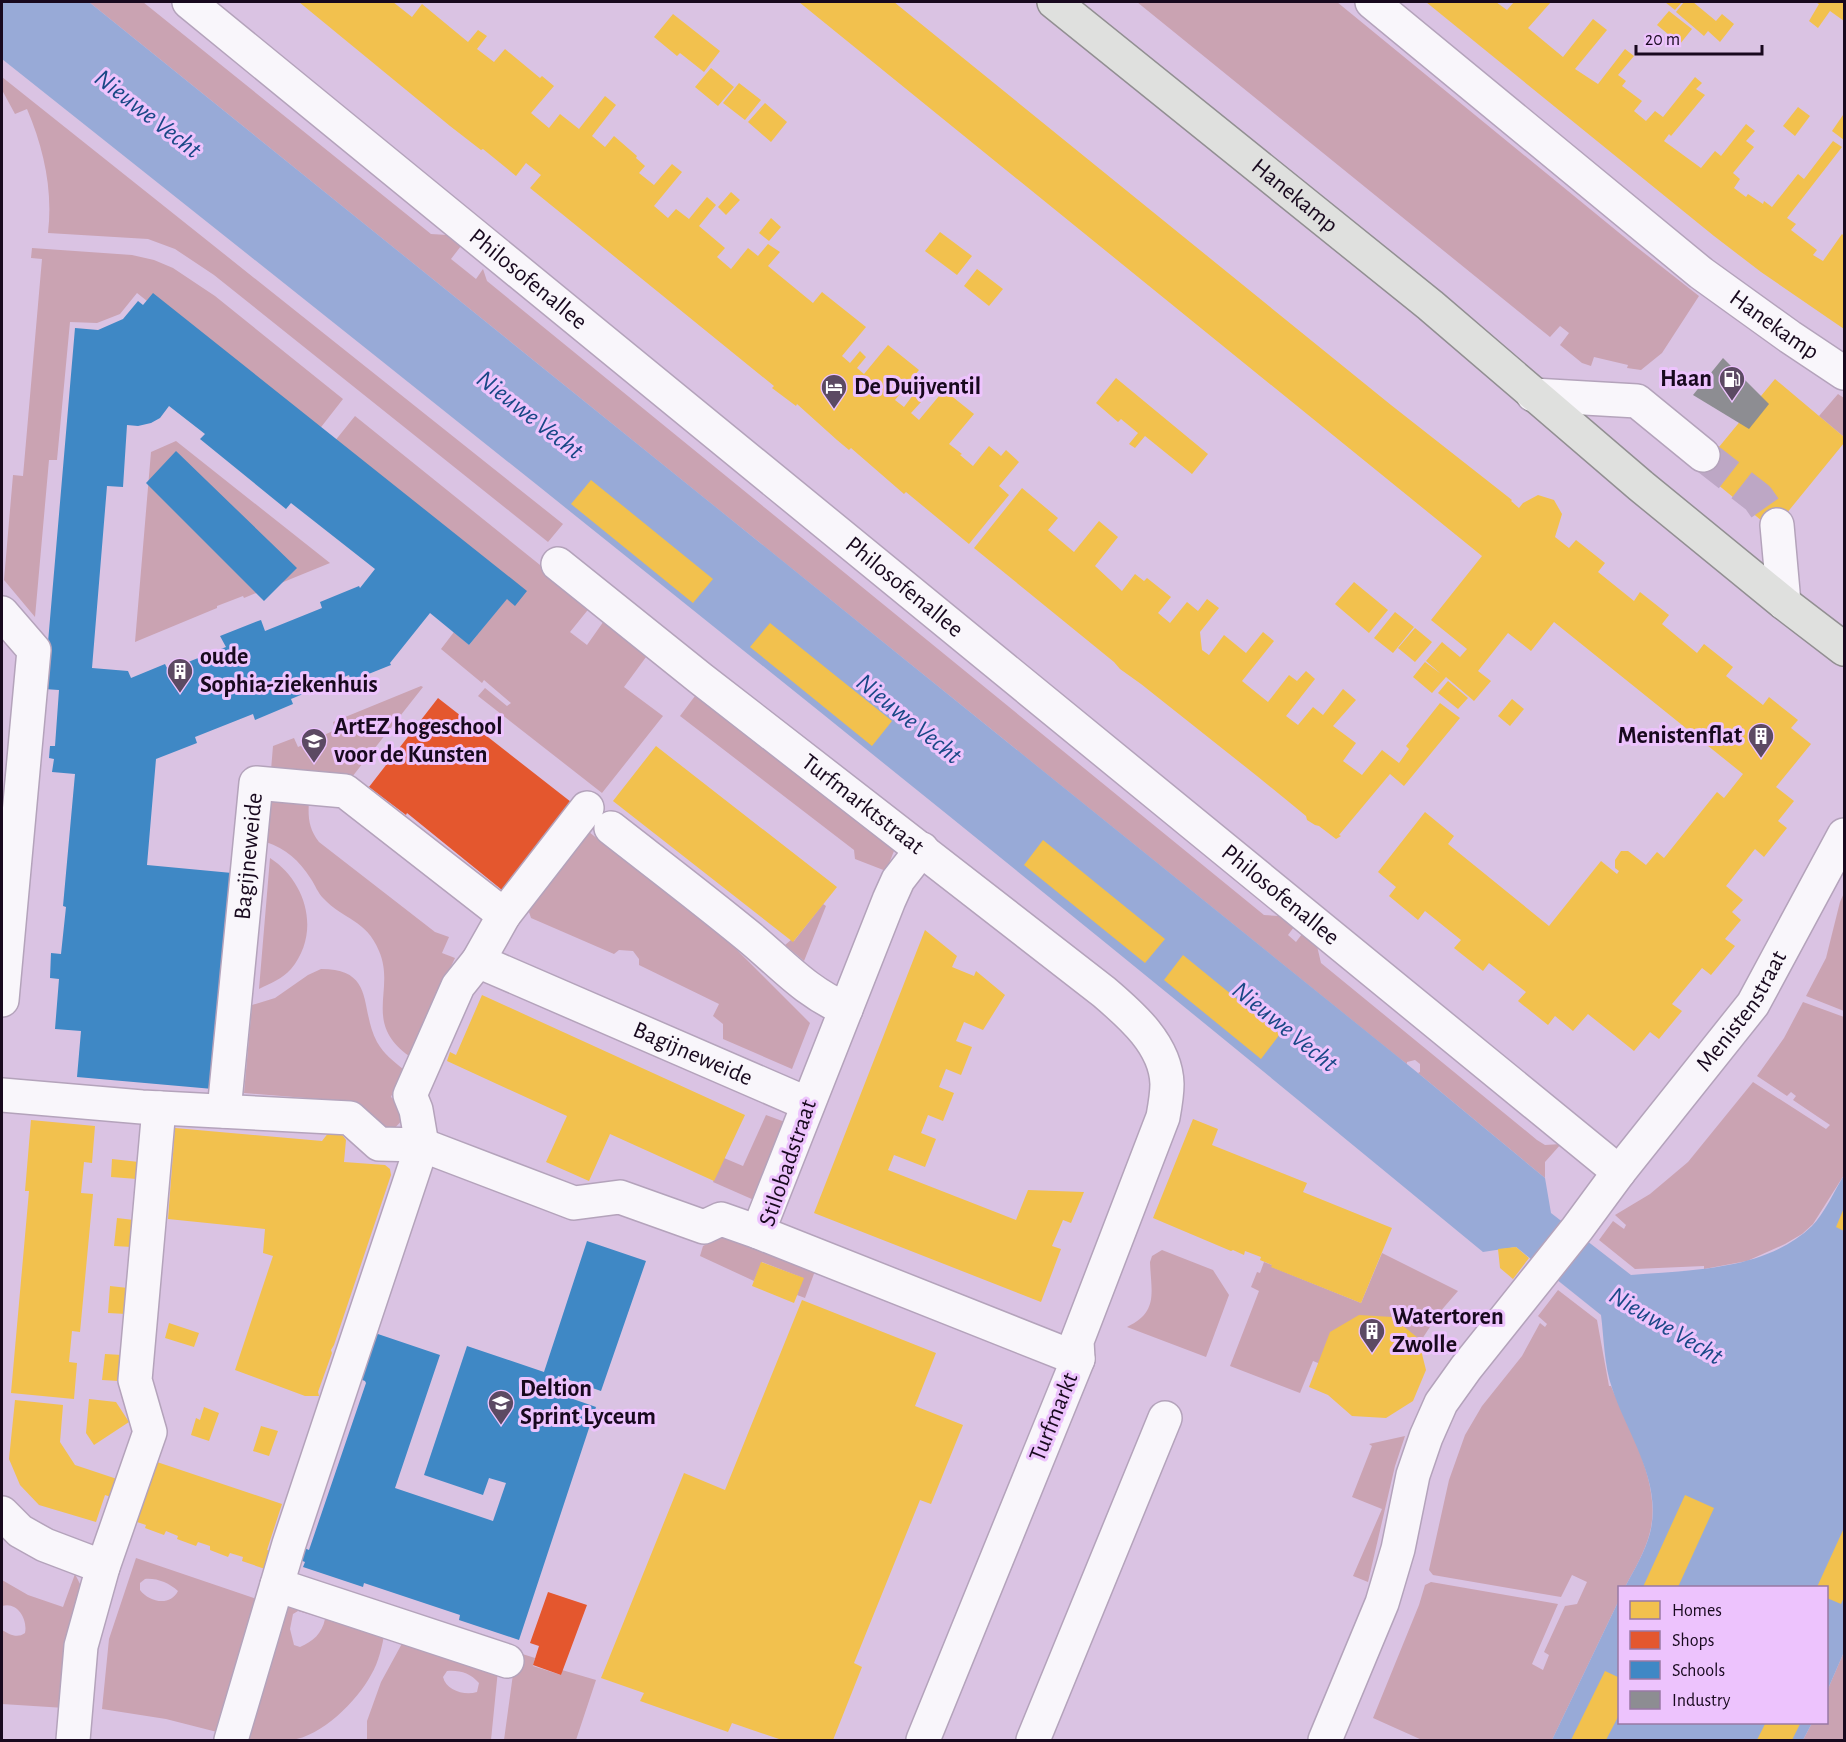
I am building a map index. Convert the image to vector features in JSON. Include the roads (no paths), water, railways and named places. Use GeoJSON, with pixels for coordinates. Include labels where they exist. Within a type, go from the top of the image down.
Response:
{"type":"FeatureCollection","features":[{"type":"Feature","properties":{"kind":"main road","name":"Hanekamp"},"geometry":{"type":"LineString","coordinates":[[1054,2],[1430,304],[1641,486],[1784,603],[1845,649]]}},
{"type":"Feature","properties":{"kind":"street","name":"Philosofenallee"},"geometry":{"type":"LineString","coordinates":[[189,2],[1619,1172]]}},
{"type":"Feature","properties":{"kind":"street","name":"Hanekamp"},"geometry":{"type":"LineString","coordinates":[[1372,2],[1701,273],[1790,337],[1845,373]]}},
{"type":"Feature","properties":{"kind":"street"},"geometry":{"type":"LineString","coordinates":[[1533,395],[1637,401],[1703,455]]}},
{"type":"Feature","properties":{"kind":"street"},"geometry":{"type":"LineString","coordinates":[[1777,525],[1784,603]]}},
{"type":"Feature","properties":{"kind":"street","name":"Turfmarktstraat"},"geometry":{"type":"LineString","coordinates":[[558,564],[700,678],[1120,1005],[1136,1021],[1159,1053]]}},
{"type":"Feature","properties":{"kind":"street"},"geometry":{"type":"LineString","coordinates":[[2,613],[34,650],[2,1000]]}},
{"type":"Feature","properties":{"kind":"street","name":"Bagijneweide"},"geometry":{"type":"LineString","coordinates":[[224,1111],[256,783],[345,791],[504,915]]}},
{"type":"Feature","properties":{"kind":"street"},"geometry":{"type":"LineString","coordinates":[[231,1740],[277,1585],[422,1145],[416,1110],[410,1095],[458,986],[478,961],[504,915],[599,818],[749,937],[825,1001],[846,1009]]}},
{"type":"Feature","properties":{"kind":"street","name":"Menistenstraat"},"geometry":{"type":"LineString","coordinates":[[1619,1172],[1753,1004],[1845,835]]}},
{"type":"Feature","properties":{"kind":"street","name":"Stilobadstraat"},"geometry":{"type":"LineString","coordinates":[[922,849],[898,880],[758,1232],[1078,1359]]}},
{"type":"Feature","properties":{"kind":"street","name":"Bagijneweide"},"geometry":{"type":"LineString","coordinates":[[478,961],[808,1104]]}},
{"type":"Feature","properties":{"kind":"street","name":"Turfmarkt"},"geometry":{"type":"LineString","coordinates":[[923,1740],[1078,1359],[1077,1341],[1163,1117],[1167,1082],[1159,1053]]}},
{"type":"Feature","properties":{"kind":"street"},"geometry":{"type":"LineString","coordinates":[[2,1096],[159,1108],[350,1118],[379,1144],[422,1145],[574,1203],[620,1197],[704,1227],[721,1219],[758,1232]]}},
{"type":"Feature","properties":{"kind":"street"},"geometry":{"type":"LineString","coordinates":[[73,1740],[81,1646],[103,1567],[150,1432],[135,1380],[159,1108]]}},
{"type":"Feature","properties":{"kind":"street"},"geometry":{"type":"LineString","coordinates":[[1326,1740],[1382,1603],[1398,1549],[1413,1475],[1441,1403],[1466,1368],[1577,1230],[1619,1172]]}},
{"type":"Feature","properties":{"kind":"street"},"geometry":{"type":"LineString","coordinates":[[1033,1740],[1165,1418]]}},
{"type":"Feature","properties":{"kind":"street"},"geometry":{"type":"LineString","coordinates":[[2,1513],[20,1530],[45,1545],[103,1567]]}},
{"type":"Feature","properties":{"kind":"street"},"geometry":{"type":"LineString","coordinates":[[277,1585],[507,1661]]}},
{"type":"Feature","properties":{"kind":"water","name":"Nieuwe Vecht"},"geometry":{"type":"Polygon","coordinates":[[[2,2],[89,2],[1418,1073],[1545,1178],[1551,1213],[1631,1275],[1726,1266],[1772,1252],[1793,1241],[1812,1226],[1825,1209],[1844,1175],[1844,1652],[1828,1689],[1828,1586],[1626,1586],[1650,1533],[1653,1514],[1652,1495],[1642,1458],[1609,1379],[1601,1315],[1516,1247],[1483,1252],[930,801],[2,59],[2,2]]]}},
{"type":"Feature","properties":{"kind":"water"},"geometry":{"type":"Polygon","coordinates":[[[1618,1602],[1618,1724],[1811,1724],[1803,1740],[1552,1740],[1618,1602]]]}},
{"type":"Feature","properties":{"kind":"tunnel"},"geometry":{"type":"LineString","coordinates":[[1703,455],[1758,498],[1777,525]]}},
{"type":"Feature","properties":{"kind":"place","name":"Haan"},"geometry":{"type":"Point","coordinates":[1732,402]}},
{"type":"Feature","properties":{"kind":"place","name":"De Duijventil"},"geometry":{"type":"Point","coordinates":[834,410]}},
{"type":"Feature","properties":{"kind":"place","name":"oude Sophia-ziekenhuis"},"geometry":{"type":"Point","coordinates":[180,694]}},
{"type":"Feature","properties":{"kind":"place","name":"Menistenflat"},"geometry":{"type":"Point","coordinates":[1761,759]}},
{"type":"Feature","properties":{"kind":"place","name":"ArtEZ hogeschool voor de Kunsten"},"geometry":{"type":"Point","coordinates":[314,764]}},
{"type":"Feature","properties":{"kind":"place","name":"Watertoren Zwolle"},"geometry":{"type":"Point","coordinates":[1372,1354]}},
{"type":"Feature","properties":{"kind":"place","name":"Deltion Sprint Lyceum"},"geometry":{"type":"Point","coordinates":[501,1426]}}]}
